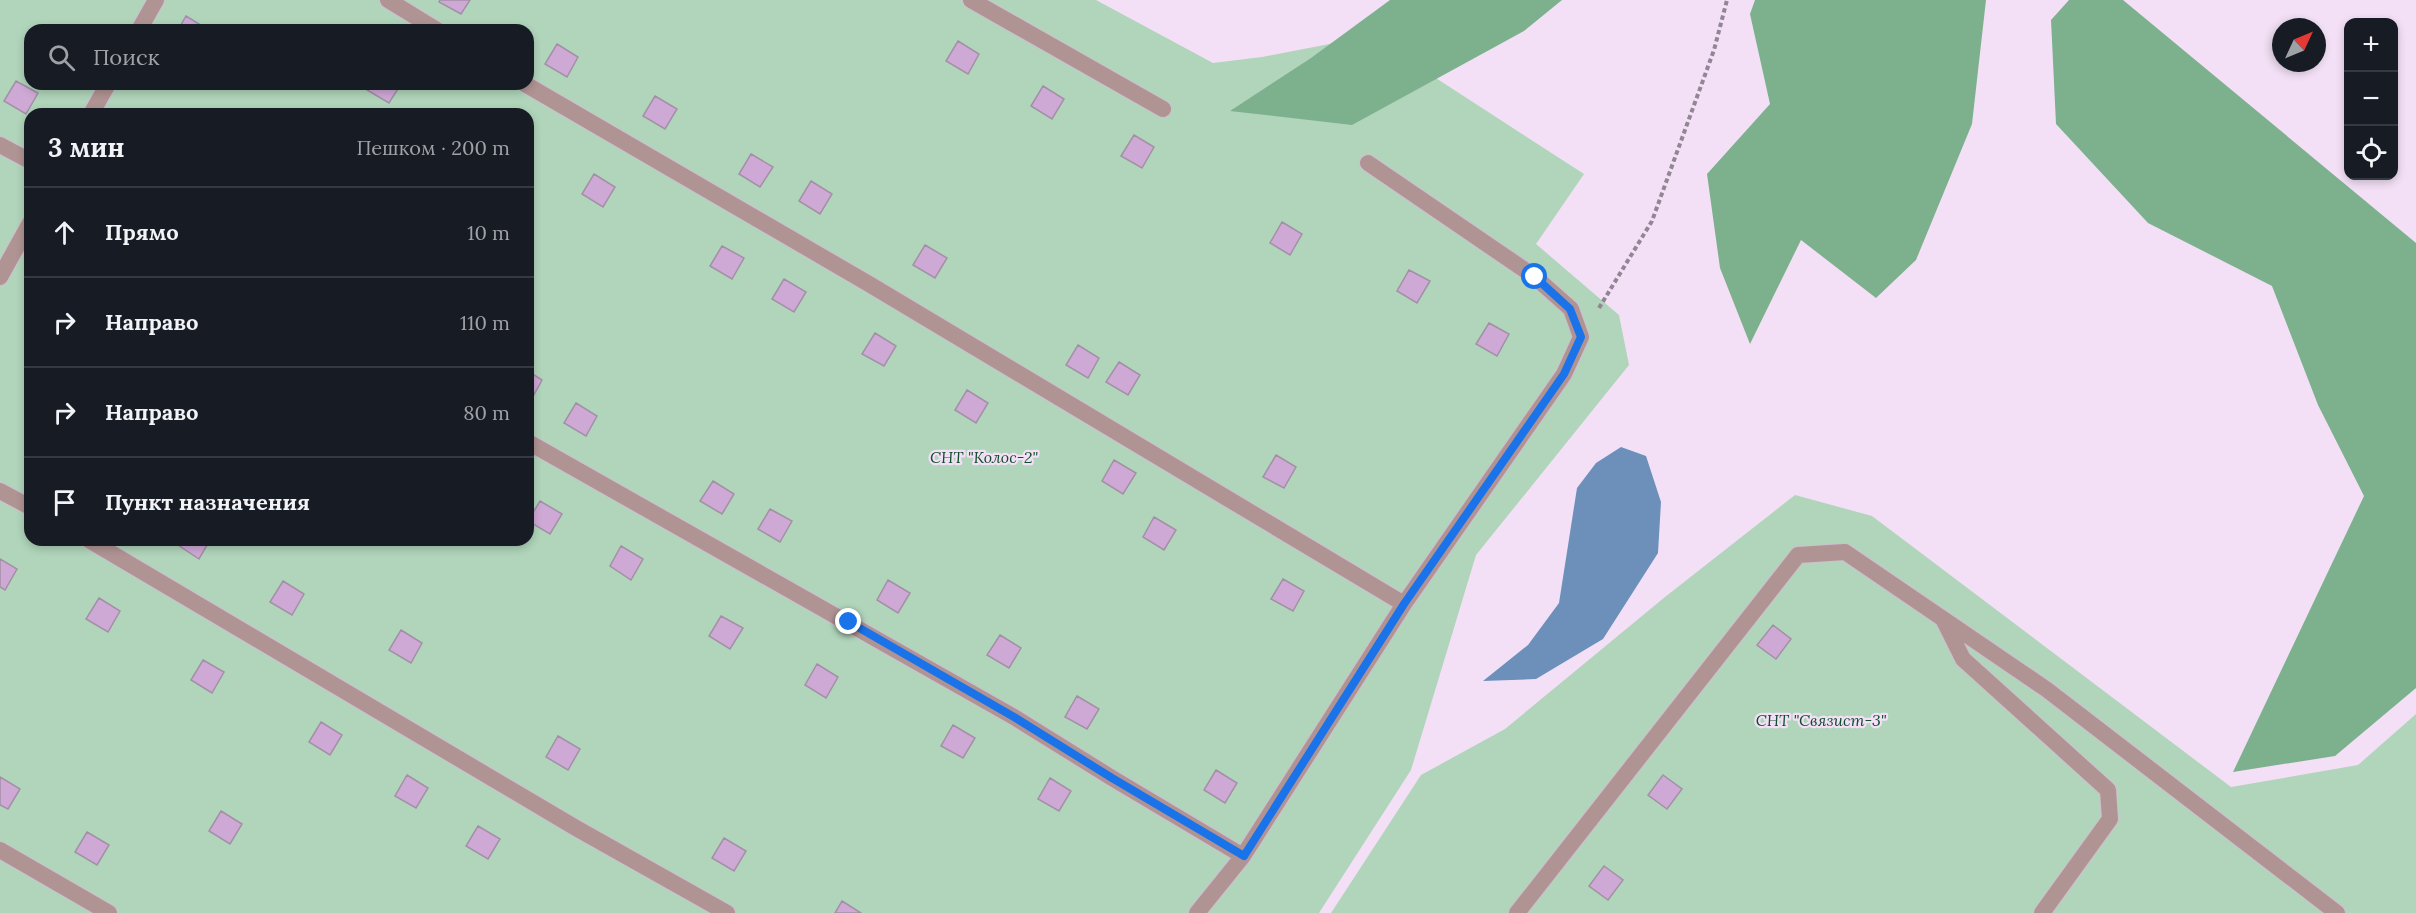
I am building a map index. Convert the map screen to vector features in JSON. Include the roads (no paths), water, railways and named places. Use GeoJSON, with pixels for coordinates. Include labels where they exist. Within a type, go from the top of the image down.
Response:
{"type":"FeatureCollection","features":[{"type":"Feature","properties":{"kind":"lane"},"geometry":{"type":"LineString","coordinates":[[142,24],[156,0]]}},
{"type":"Feature","properties":{"kind":"lane"},"geometry":{"type":"LineString","coordinates":[[388,0],[427,24]]}},
{"type":"Feature","properties":{"kind":"lane"},"geometry":{"type":"LineString","coordinates":[[970,0],[1163,109]]}},
{"type":"Feature","properties":{"kind":"lane"},"geometry":{"type":"LineString","coordinates":[[534,89],[869,284],[1404,604]]}},
{"type":"Feature","properties":{"kind":"lane"},"geometry":{"type":"LineString","coordinates":[[94,108],[105,90]]}},
{"type":"Feature","properties":{"kind":"lane"},"geometry":{"type":"LineString","coordinates":[[0,145],[24,158]]}},
{"type":"Feature","properties":{"kind":"lane"},"geometry":{"type":"LineString","coordinates":[[1197,913],[1244,856],[1404,604],[1564,374],[1581,337],[1570,309],[1535,277],[1368,163]]}},
{"type":"Feature","properties":{"kind":"lane"},"geometry":{"type":"LineString","coordinates":[[0,277],[24,234]]}},
{"type":"Feature","properties":{"kind":"lane"},"geometry":{"type":"LineString","coordinates":[[534,445],[1014,717],[1244,856]]}},
{"type":"Feature","properties":{"kind":"lane"},"geometry":{"type":"LineString","coordinates":[[0,491],[24,504]]}},
{"type":"Feature","properties":{"kind":"lane"},"geometry":{"type":"LineString","coordinates":[[99,546],[576,828],[727,913]]}},
{"type":"Feature","properties":{"kind":"lane"},"geometry":{"type":"LineString","coordinates":[[1517,913],[1798,555],[1845,552],[2046,690],[2337,913]]}},
{"type":"Feature","properties":{"kind":"lane"},"geometry":{"type":"LineString","coordinates":[[1942,619],[1963,659],[2108,790],[2110,819],[2042,913]]}},
{"type":"Feature","properties":{"kind":"lane"},"geometry":{"type":"LineString","coordinates":[[0,850],[109,913]]}},
{"type":"Feature","properties":{"kind":"water"},"geometry":{"type":"Polygon","coordinates":[[[1621,447],[1646,456],[1661,502],[1658,553],[1603,639],[1536,679],[1483,681],[1528,645],[1559,603],[1577,488],[1596,463],[1621,447]]]}},
{"type":"Feature","properties":{"kind":"park label","name":"СНТ \"Колос-2\""},"geometry":{"type":"Point","coordinates":[984,457]}},
{"type":"Feature","properties":{"kind":"park label","name":"СНТ \"Связист-3\""},"geometry":{"type":"Point","coordinates":[1821,720]}}]}
